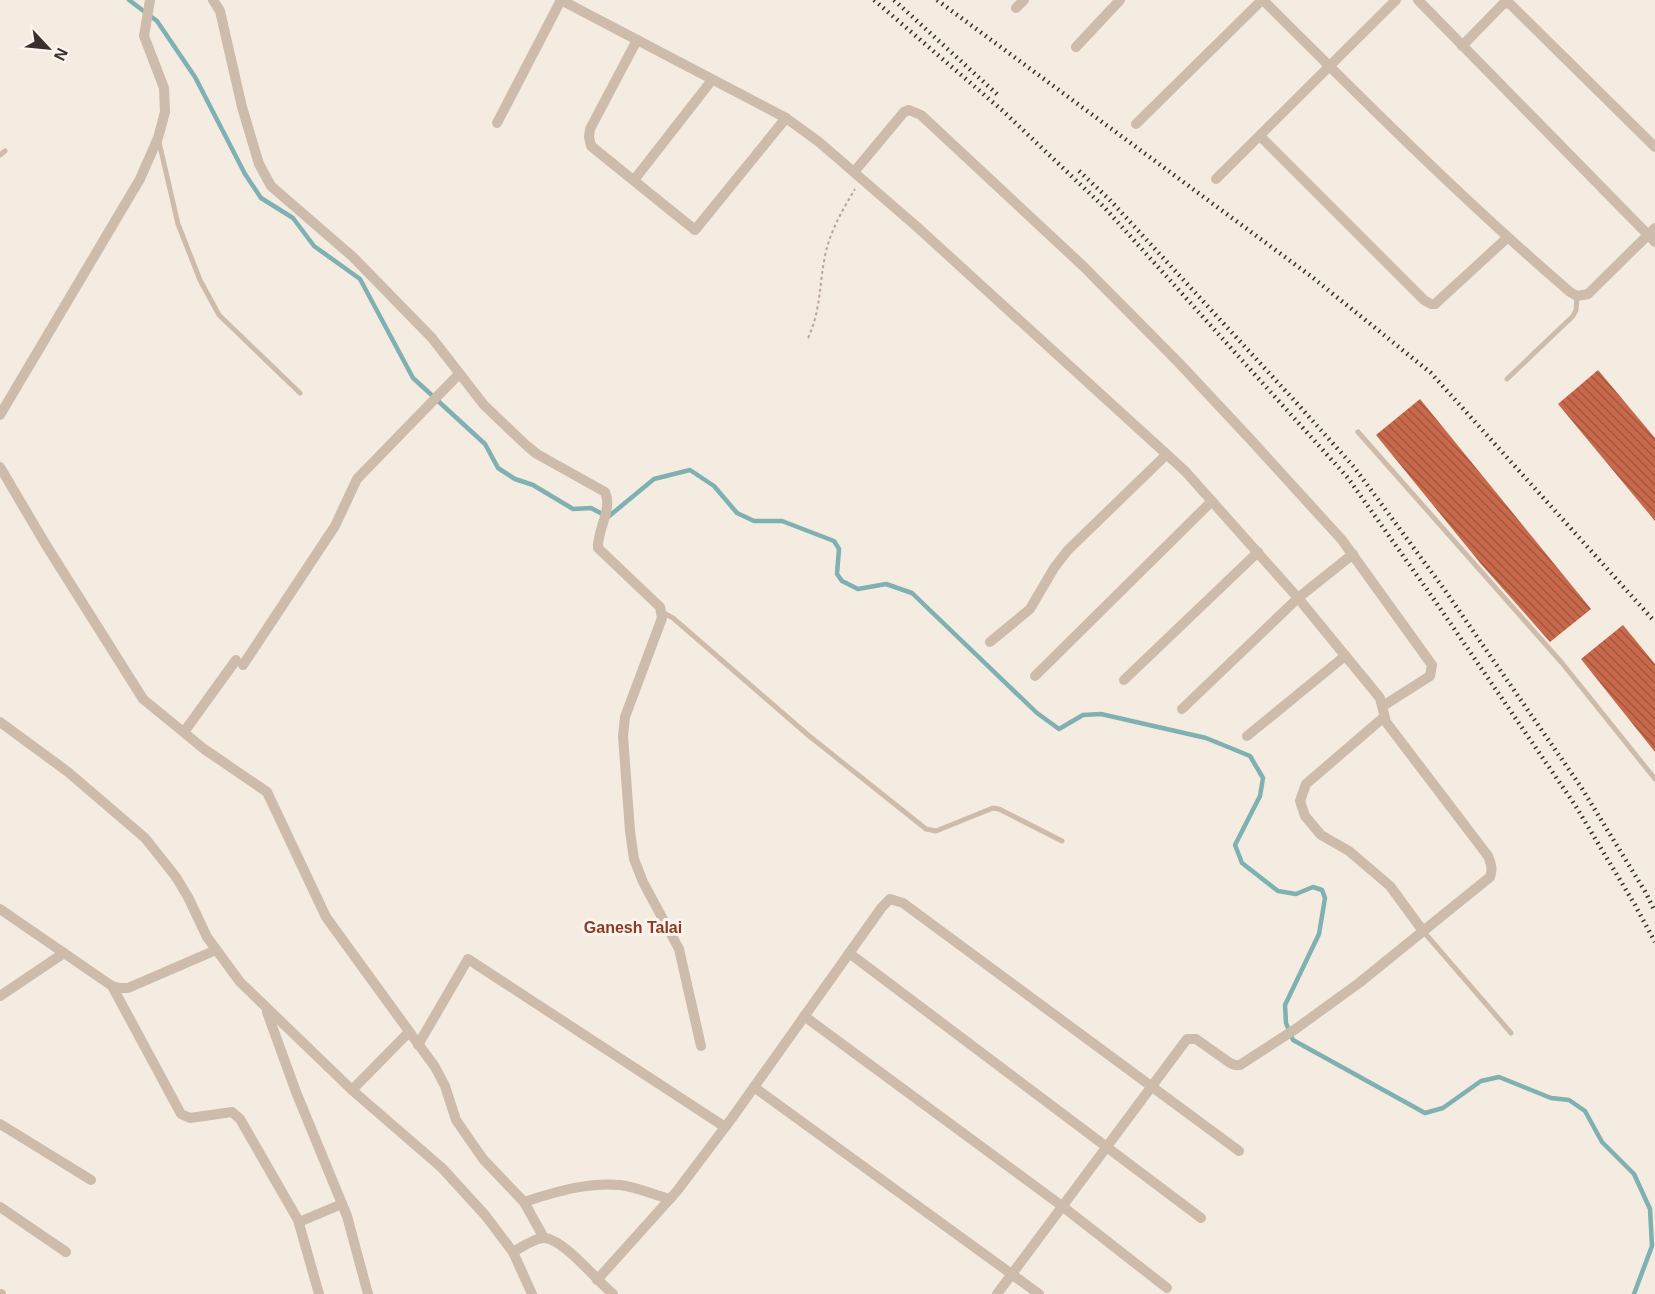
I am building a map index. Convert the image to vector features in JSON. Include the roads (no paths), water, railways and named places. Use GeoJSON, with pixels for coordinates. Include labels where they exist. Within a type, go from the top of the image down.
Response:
{"type":"FeatureCollection","features":[{"type":"Feature","properties":{"kind":"street"},"geometry":{"type":"LineString","coordinates":[[0,415],[140,179],[158,138],[165,112],[164,87],[144,36],[150,0]]}},
{"type":"Feature","properties":{"kind":"street"},"geometry":{"type":"LineString","coordinates":[[213,0],[220,11],[255,153],[271,186],[352,257],[432,338],[484,405],[527,446],[537,454],[605,492],[606,508],[597,545],[601,552],[660,607],[662,612],[660,627],[625,717],[623,736],[630,831],[634,859],[643,882],[679,949],[701,1046]]}},
{"type":"Feature","properties":{"kind":"street"},"geometry":{"type":"LineString","coordinates":[[497,123],[561,0],[786,118],[819,142],[1166,455],[1212,501],[1298,598],[1380,698],[1386,723],[1491,863],[1490,877],[1359,983],[1297,1028],[1240,1065],[1235,1065],[1196,1039],[1188,1039],[997,1294]]}},
{"type":"Feature","properties":{"kind":"street"},"geometry":{"type":"LineString","coordinates":[[1076,46],[1120,0]]}},
{"type":"Feature","properties":{"kind":"street"},"geometry":{"type":"LineString","coordinates":[[1136,124],[1262,0],[1507,238],[1570,292],[1577,296],[1588,294],[1652,235],[1418,0]]}},
{"type":"Feature","properties":{"kind":"street"},"geometry":{"type":"LineString","coordinates":[[1216,179],[1396,0]]}},
{"type":"Feature","properties":{"kind":"street"},"geometry":{"type":"LineString","coordinates":[[1462,46],[1504,3],[1510,4],[1655,147]]}},
{"type":"Feature","properties":{"kind":"street"},"geometry":{"type":"LineString","coordinates":[[637,40],[590,129],[591,146],[695,230],[786,118]]}},
{"type":"Feature","properties":{"kind":"street"},"geometry":{"type":"LineString","coordinates":[[633,180],[712,80]]}},
{"type":"Feature","properties":{"kind":"street"},"geometry":{"type":"LineString","coordinates":[[858,176],[904,112],[909,110],[921,115],[1083,266],[1179,363],[1353,554],[1432,665],[1430,676],[1384,711],[1306,784],[1300,801],[1305,816],[1321,835],[1349,851],[1390,886],[1423,931]]}},
{"type":"Feature","properties":{"kind":"street"},"geometry":{"type":"LineString","coordinates":[[1260,136],[1424,300],[1431,304],[1435,304],[1507,238]]}},
{"type":"Feature","properties":{"kind":"street"},"geometry":{"type":"LineString","coordinates":[[184,732],[240,663],[336,526],[357,479],[459,374]]}},
{"type":"Feature","properties":{"kind":"street"},"geometry":{"type":"LineString","coordinates":[[990,642],[1030,609],[1054,568],[1068,550],[1166,455]]}},
{"type":"Feature","properties":{"kind":"street"},"geometry":{"type":"LineString","coordinates":[[0,466],[46,545],[143,699],[204,748],[267,792],[326,917],[435,1068],[445,1086],[456,1120],[483,1159],[524,1202],[544,1238]]}},
{"type":"Feature","properties":{"kind":"street"},"geometry":{"type":"LineString","coordinates":[[1035,676],[1212,501]]}},
{"type":"Feature","properties":{"kind":"street"},"geometry":{"type":"LineString","coordinates":[[1124,680],[1258,552]]}},
{"type":"Feature","properties":{"kind":"street"},"geometry":{"type":"LineString","coordinates":[[1182,709],[1298,598],[1353,554]]}},
{"type":"Feature","properties":{"kind":"street"},"geometry":{"type":"LineString","coordinates":[[1247,736],[1345,656]]}},
{"type":"Feature","properties":{"kind":"street"},"geometry":{"type":"LineString","coordinates":[[0,722],[68,772],[145,838],[182,887],[207,937],[240,982],[352,1090],[442,1167],[485,1215],[513,1252],[532,1294]]}},
{"type":"Feature","properties":{"kind":"street"},"geometry":{"type":"LineString","coordinates":[[597,1280],[670,1199],[890,899],[903,903],[1239,1151]]}},
{"type":"Feature","properties":{"kind":"street"},"geometry":{"type":"LineString","coordinates":[[0,909],[112,986],[120,988],[128,988],[216,950]]}},
{"type":"Feature","properties":{"kind":"street"},"geometry":{"type":"LineString","coordinates":[[0,996],[64,952]]}},
{"type":"Feature","properties":{"kind":"street"},"geometry":{"type":"LineString","coordinates":[[849,953],[1201,1218]]}},
{"type":"Feature","properties":{"kind":"street"},"geometry":{"type":"LineString","coordinates":[[418,1045],[468,958],[725,1127]]}},
{"type":"Feature","properties":{"kind":"street"},"geometry":{"type":"LineString","coordinates":[[112,986],[181,1114],[190,1118],[227,1112],[237,1115],[299,1222],[319,1294]]}},
{"type":"Feature","properties":{"kind":"street"},"geometry":{"type":"LineString","coordinates":[[266,1009],[296,1092],[347,1216],[368,1294]]}},
{"type":"Feature","properties":{"kind":"street"},"geometry":{"type":"LineString","coordinates":[[804,1016],[1062,1206],[1167,1288]]}},
{"type":"Feature","properties":{"kind":"street"},"geometry":{"type":"LineString","coordinates":[[352,1090],[409,1032]]}},
{"type":"Feature","properties":{"kind":"street"},"geometry":{"type":"LineString","coordinates":[[754,1087],[1039,1294]]}},
{"type":"Feature","properties":{"kind":"street"},"geometry":{"type":"LineString","coordinates":[[0,1124],[91,1180]]}},
{"type":"Feature","properties":{"kind":"street"},"geometry":{"type":"LineString","coordinates":[[524,1202],[567,1189],[594,1184],[623,1185],[670,1199]]}},
{"type":"Feature","properties":{"kind":"street"},"geometry":{"type":"LineString","coordinates":[[299,1222],[342,1204]]}},
{"type":"Feature","properties":{"kind":"street"},"geometry":{"type":"LineString","coordinates":[[0,1207],[66,1252]]}},
{"type":"Feature","properties":{"kind":"street"},"geometry":{"type":"LineString","coordinates":[[513,1252],[544,1238],[554,1240],[564,1246],[613,1294]]}},
{"type":"Feature","properties":{"kind":"lane"},"geometry":{"type":"LineString","coordinates":[[158,138],[178,224],[200,280],[219,315],[300,393]]}},
{"type":"Feature","properties":{"kind":"lane"},"geometry":{"type":"LineString","coordinates":[[1507,379],[1573,316],[1577,296]]}},
{"type":"Feature","properties":{"kind":"lane"},"geometry":{"type":"LineString","coordinates":[[1358,432],[1562,663],[1655,779]]}},
{"type":"Feature","properties":{"kind":"lane"},"geometry":{"type":"LineString","coordinates":[[662,612],[673,618],[808,735],[926,829],[936,831],[993,808],[1062,841]]}},
{"type":"Feature","properties":{"kind":"lane"},"geometry":{"type":"LineString","coordinates":[[1423,931],[1511,1033]]}},
{"type":"Feature","properties":{"kind":"waterway"},"geometry":{"type":"LineString","coordinates":[[129,0],[157,21],[195,77],[245,174],[261,198],[293,218],[314,246],[360,279],[413,378],[485,444],[498,468],[515,479],[533,485],[573,509],[591,508],[608,517],[654,479],[690,470],[714,486],[737,513],[754,521],[782,521],[834,541],[839,549],[837,574],[842,581],[858,589],[886,584],[912,593],[1037,713],[1059,729],[1083,715],[1101,714],[1206,738],[1250,756],[1263,778],[1260,796],[1235,845],[1242,863],[1278,891],[1296,894],[1313,887],[1322,890],[1325,898],[1319,934],[1285,1005],[1286,1023],[1293,1040],[1425,1113],[1443,1108],[1481,1081],[1499,1077],[1551,1098],[1569,1100],[1585,1111],[1602,1142],[1634,1174],[1650,1209],[1652,1246],[1634,1294]]}},
{"type":"Feature","properties":{"kind":"railway"},"geometry":{"type":"LineString","coordinates":[[874,0],[1003,111],[1104,207],[1348,478],[1575,805],[1655,942]]}},
{"type":"Feature","properties":{"kind":"railway"},"geometry":{"type":"LineString","coordinates":[[894,0],[998,95]]}},
{"type":"Feature","properties":{"kind":"railway"},"geometry":{"type":"LineString","coordinates":[[937,0],[1312,277],[1431,373],[1655,622]]}},
{"type":"Feature","properties":{"kind":"railway"},"geometry":{"type":"LineString","coordinates":[[1079,171],[1109,199],[1354,467],[1444,589],[1581,787],[1646,893],[1655,912]]}},
{"type":"Feature","properties":{"kind":"district","name":"Ganesh Talai"},"geometry":{"type":"Point","coordinates":[633,927]}}]}
